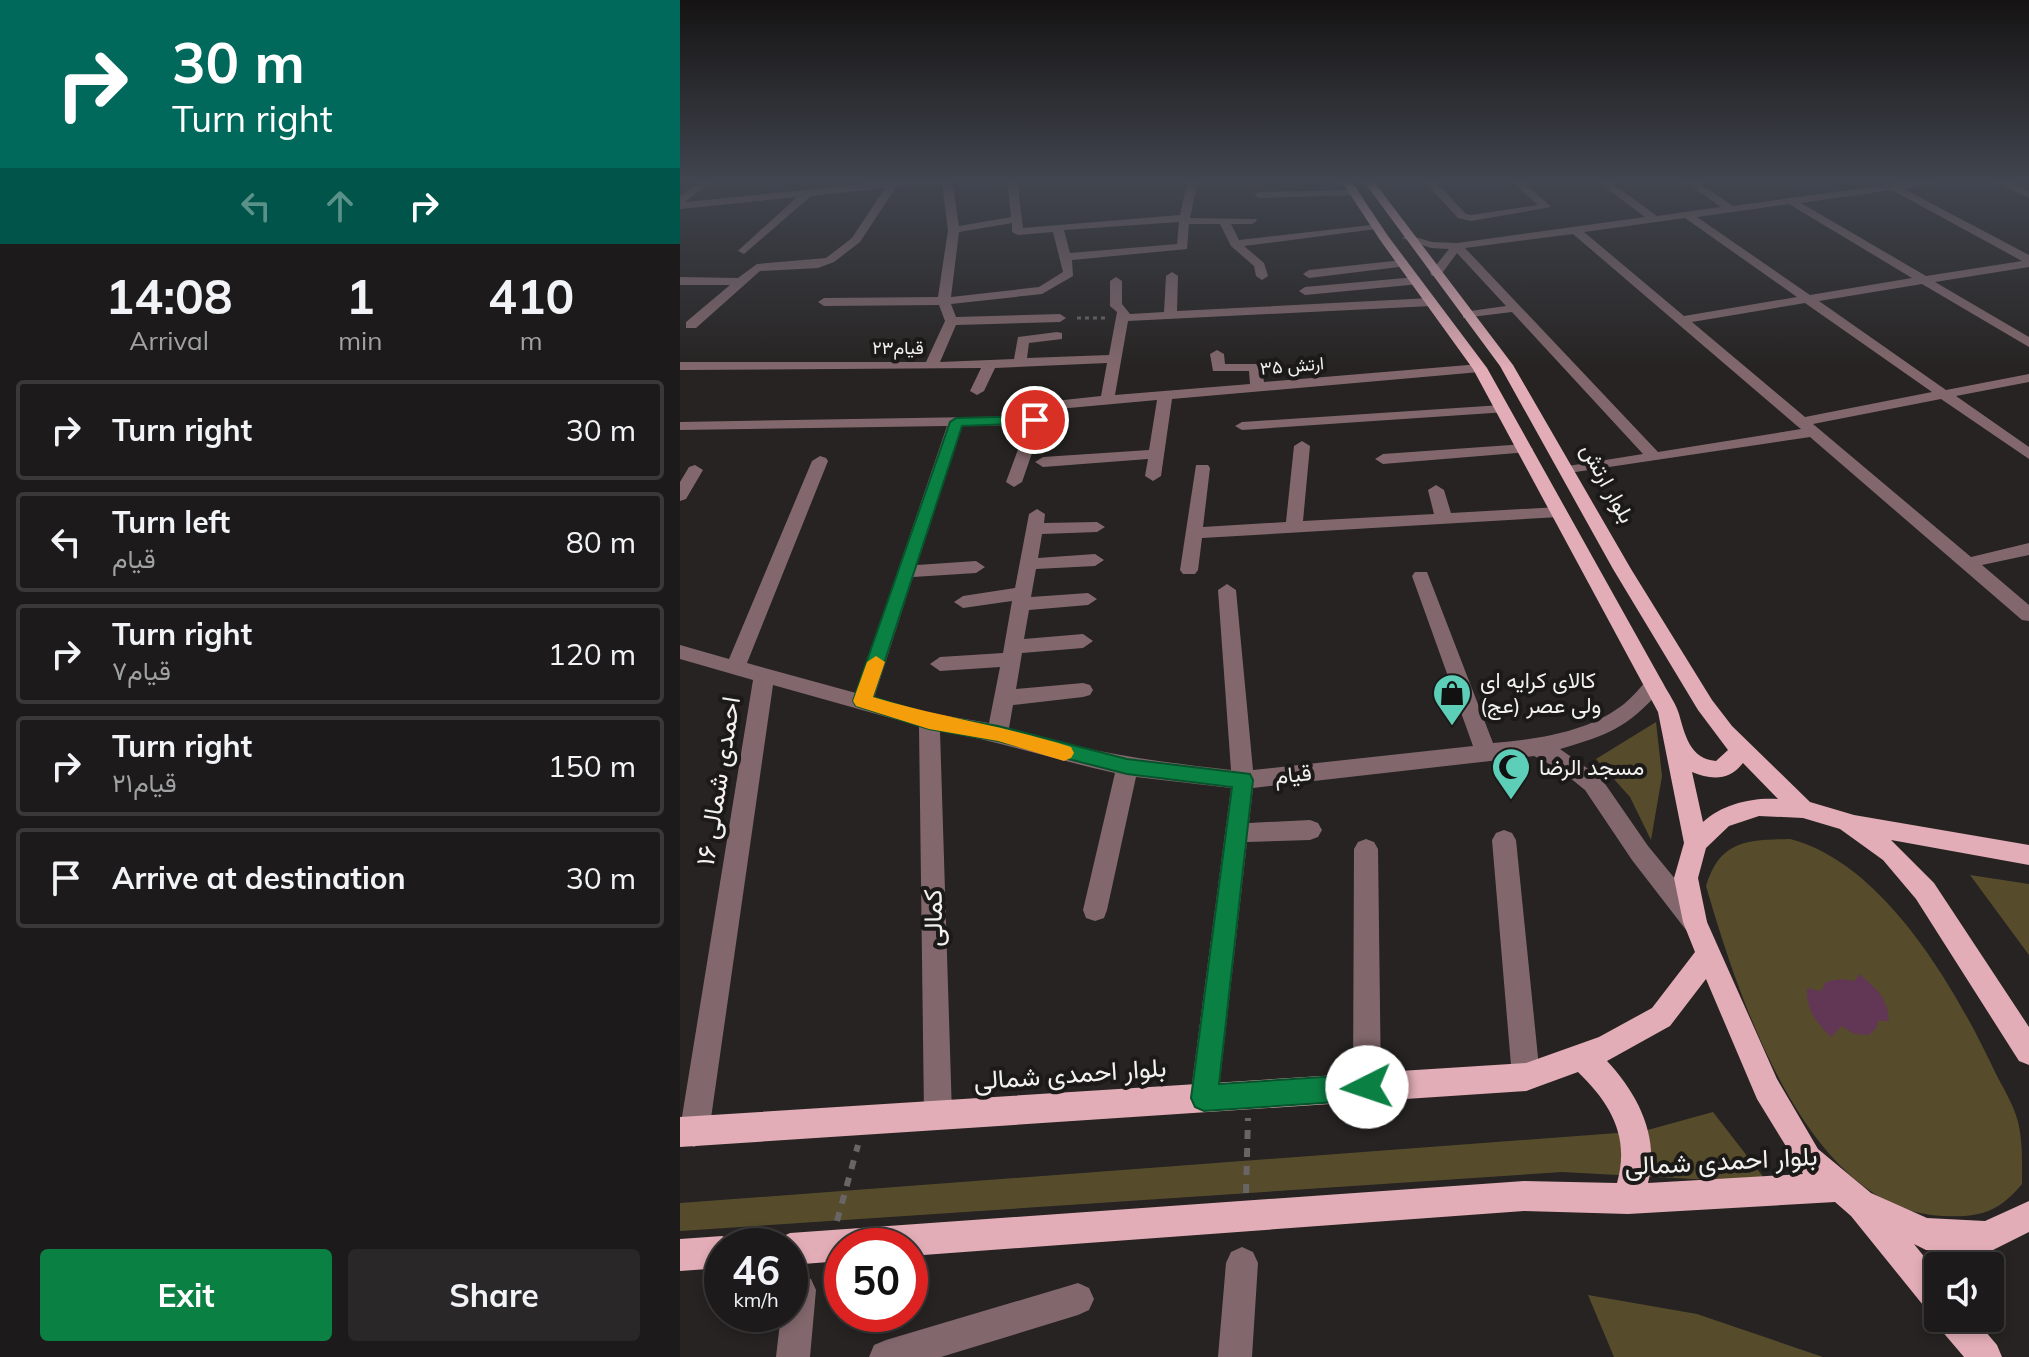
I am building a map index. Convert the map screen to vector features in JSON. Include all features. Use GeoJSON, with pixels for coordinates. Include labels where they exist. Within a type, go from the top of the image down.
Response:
{"type":"FeatureCollection","features":[{"type":"Feature","properties":{"kind":"main road"},"geometry":{"type":"LineString","coordinates":[[1388,242],[1480,368],[1668,712],[1696,843],[1686,878],[1695,922],[1767,1089],[1808,1159],[1850,1195],[1924,1282]]}},
{"type":"Feature","properties":{"kind":"main road","name":"بلوار ارتش"},"geometry":{"type":"LineString","coordinates":[[1411,242],[1506,365],[1622,569],[1705,705],[1803,809]]}},
{"type":"Feature","properties":{"kind":"main road"},"geometry":{"type":"LineString","coordinates":[[1673,739],[1685,758],[1710,769],[1724,769],[1733,764],[1739,751],[1733,738]]}},
{"type":"Feature","properties":{"kind":"main road"},"geometry":{"type":"LineString","coordinates":[[1696,843],[1721,819],[1759,807],[1803,809],[1847,822],[2029,855]]}},
{"type":"Feature","properties":{"kind":"main road"},"geometry":{"type":"LineString","coordinates":[[1847,822],[1891,853],[1925,891],[2029,1051]]}},
{"type":"Feature","properties":{"kind":"main road","name":"بلوار احمدی شمالی"},"geometry":{"type":"LineString","coordinates":[[687,1132],[1526,1077],[1606,1048],[1661,1017],[1709,955]]}},
{"type":"Feature","properties":{"kind":"main road"},"geometry":{"type":"LineString","coordinates":[[1583,1057],[1612,1084],[1632,1120],[1637,1160],[1628,1199]]}},
{"type":"Feature","properties":{"kind":"main road"},"geometry":{"type":"LineString","coordinates":[[1850,1195],[1926,1234],[1987,1237],[2029,1216]]}},
{"type":"Feature","properties":{"kind":"main road","name":"بلوار احمدی شمالی"},"geometry":{"type":"LineString","coordinates":[[928,1240],[1524,1196],[1628,1199],[1850,1195]]}},
{"type":"Feature","properties":{"kind":"main road"},"geometry":{"type":"LineString","coordinates":[[680,1255],[704,1253]]}},
{"type":"Feature","properties":{"kind":"main road"},"geometry":{"type":"LineString","coordinates":[[1964,1332],[1985,1357]]}},
{"type":"Feature","properties":{"kind":"street"},"geometry":{"type":"LineString","coordinates":[[744,251],[754,242]]}},
{"type":"Feature","properties":{"kind":"street"},"geometry":{"type":"LineString","coordinates":[[691,325],[757,268],[824,263],[853,242]]}},
{"type":"Feature","properties":{"kind":"street"},"geometry":{"type":"LineString","coordinates":[[931,366],[951,321],[944,301],[952,242]]}},
{"type":"Feature","properties":{"kind":"street"},"geometry":{"type":"LineString","coordinates":[[824,302],[944,301],[1042,290],[1069,273],[1061,242]]}},
{"type":"Feature","properties":{"kind":"street"},"geometry":{"type":"LineString","coordinates":[[1120,252],[1121,242]]}},
{"type":"Feature","properties":{"kind":"street"},"geometry":{"type":"LineString","coordinates":[[1064,257],[1183,247],[1183,242]]}},
{"type":"Feature","properties":{"kind":"street"},"geometry":{"type":"LineString","coordinates":[[1235,244],[1248,242]]}},
{"type":"Feature","properties":{"kind":"street"},"geometry":{"type":"LineString","coordinates":[[1293,242],[1298,250]]}},
{"type":"Feature","properties":{"kind":"street"},"geometry":{"type":"LineString","coordinates":[[1422,242],[1457,246],[1484,242]]}},
{"type":"Feature","properties":{"kind":"street"},"geometry":{"type":"LineString","coordinates":[[1590,242],[2029,615]]}},
{"type":"Feature","properties":{"kind":"street"},"geometry":{"type":"LineString","coordinates":[[1726,242],[2029,454]]}},
{"type":"Feature","properties":{"kind":"street"},"geometry":{"type":"LineString","coordinates":[[1860,242],[2029,343]]}},
{"type":"Feature","properties":{"kind":"street"},"geometry":{"type":"LineString","coordinates":[[1995,242],[2029,261]]}},
{"type":"Feature","properties":{"kind":"street"},"geometry":{"type":"LineString","coordinates":[[1235,244],[1260,265],[1262,276]]}},
{"type":"Feature","properties":{"kind":"street"},"geometry":{"type":"LineString","coordinates":[[1436,273],[1457,246]]}},
{"type":"Feature","properties":{"kind":"street"},"geometry":{"type":"LineString","coordinates":[[1457,246],[1655,458]]}},
{"type":"Feature","properties":{"kind":"street"},"geometry":{"type":"LineString","coordinates":[[1681,320],[2029,261]]}},
{"type":"Feature","properties":{"kind":"street"},"geometry":{"type":"LineString","coordinates":[[1309,274],[1403,264]]}},
{"type":"Feature","properties":{"kind":"street"},"geometry":{"type":"LineString","coordinates":[[1170,316],[1172,276]]}},
{"type":"Feature","properties":{"kind":"street"},"geometry":{"type":"LineString","coordinates":[[680,281],[741,282]]}},
{"type":"Feature","properties":{"kind":"street"},"geometry":{"type":"LineString","coordinates":[[1107,402],[1124,311],[1116,306],[1116,281]]}},
{"type":"Feature","properties":{"kind":"street"},"geometry":{"type":"LineString","coordinates":[[1305,291],[1416,281]]}},
{"type":"Feature","properties":{"kind":"street"},"geometry":{"type":"LineString","coordinates":[[1122,318],[1431,302]]}},
{"type":"Feature","properties":{"kind":"street"},"geometry":{"type":"LineString","coordinates":[[1467,315],[1515,308]]}},
{"type":"Feature","properties":{"kind":"street"},"geometry":{"type":"LineString","coordinates":[[680,310],[707,311]]}},
{"type":"Feature","properties":{"kind":"street"},"geometry":{"type":"LineString","coordinates":[[951,321],[1060,318]]}},
{"type":"Feature","properties":{"kind":"street"},"geometry":{"type":"LineString","coordinates":[[1020,363],[1023,340],[1057,336]]}},
{"type":"Feature","properties":{"kind":"street"},"geometry":{"type":"LineString","coordinates":[[1217,354],[1218,368],[1256,367],[1257,387]]}},
{"type":"Feature","properties":{"kind":"street","name":"قیام۲۳"},"geometry":{"type":"LineString","coordinates":[[680,366],[931,366],[1116,359]]}},
{"type":"Feature","properties":{"kind":"street"},"geometry":{"type":"LineString","coordinates":[[977,391],[990,364]]}},
{"type":"Feature","properties":{"kind":"street","name":"ارتش ۳۵"},"geometry":{"type":"LineString","coordinates":[[1035,420],[1041,406],[1480,368]]}},
{"type":"Feature","properties":{"kind":"street"},"geometry":{"type":"LineString","coordinates":[[1568,471],[1655,458],[2029,378]]}},
{"type":"Feature","properties":{"kind":"street"},"geometry":{"type":"LineString","coordinates":[[1153,476],[1165,395]]}},
{"type":"Feature","properties":{"kind":"street"},"geometry":{"type":"LineString","coordinates":[[1242,426],[1502,409]]}},
{"type":"Feature","properties":{"kind":"street"},"geometry":{"type":"LineString","coordinates":[[680,426],[1035,420],[1014,482]]}},
{"type":"Feature","properties":{"kind":"street"},"geometry":{"type":"LineString","coordinates":[[863,701],[956,422]]}},
{"type":"Feature","properties":{"kind":"street"},"geometry":{"type":"LineString","coordinates":[[1294,527],[1302,446]]}},
{"type":"Feature","properties":{"kind":"street"},"geometry":{"type":"LineString","coordinates":[[1383,459],[1525,449]]}},
{"type":"Feature","properties":{"kind":"street"},"geometry":{"type":"LineString","coordinates":[[1043,462],[1156,454]]}},
{"type":"Feature","properties":{"kind":"street"},"geometry":{"type":"LineString","coordinates":[[735,669],[820,461]]}},
{"type":"Feature","properties":{"kind":"street"},"geometry":{"type":"LineString","coordinates":[[1189,570],[1202,468]]}},
{"type":"Feature","properties":{"kind":"street"},"geometry":{"type":"LineString","coordinates":[[680,496],[695,470]]}},
{"type":"Feature","properties":{"kind":"street"},"geometry":{"type":"LineString","coordinates":[[1436,490],[1444,519]]}},
{"type":"Feature","properties":{"kind":"street"},"geometry":{"type":"LineString","coordinates":[[1193,533],[1559,512]]}},
{"type":"Feature","properties":{"kind":"street"},"geometry":{"type":"LineString","coordinates":[[998,733],[1035,521],[1097,527]]}},
{"type":"Feature","properties":{"kind":"street"},"geometry":{"type":"LineString","coordinates":[[1968,563],[2029,549]]}},
{"type":"Feature","properties":{"kind":"street"},"geometry":{"type":"LineString","coordinates":[[1028,564],[1095,560]]}},
{"type":"Feature","properties":{"kind":"street"},"geometry":{"type":"LineString","coordinates":[[907,572],[976,567]]}},
{"type":"Feature","properties":{"kind":"street"},"geometry":{"type":"LineString","coordinates":[[1421,576],[1486,752]]}},
{"type":"Feature","properties":{"kind":"street"},"geometry":{"type":"LineString","coordinates":[[1204,1098],[1243,780],[1227,590]]}},
{"type":"Feature","properties":{"kind":"street"},"geometry":{"type":"LineString","coordinates":[[963,602],[1023,598],[1088,599]]}},
{"type":"Feature","properties":{"kind":"street"},"geometry":{"type":"LineString","coordinates":[[940,664],[1083,641]]}},
{"type":"Feature","properties":{"kind":"street","name":"قیام"},"geometry":{"type":"LineString","coordinates":[[680,652],[929,721],[998,733],[1127,767],[1243,780],[1537,747],[1591,732],[1629,712],[1654,685]]}},
{"type":"Feature","properties":{"kind":"street","name":"احمدی شمالی ۱۶"},"geometry":{"type":"LineString","coordinates":[[687,1132],[764,676]]}},
{"type":"Feature","properties":{"kind":"street"},"geometry":{"type":"LineString","coordinates":[[1006,698],[1083,690]]}},
{"type":"Feature","properties":{"kind":"street","name":"کمالی"},"geometry":{"type":"LineString","coordinates":[[929,721],[938,1114]]}},
{"type":"Feature","properties":{"kind":"street"},"geometry":{"type":"LineString","coordinates":[[1537,747],[1567,763],[1593,784],[1640,853],[1695,922]]}},
{"type":"Feature","properties":{"kind":"street"},"geometry":{"type":"LineString","coordinates":[[1095,910],[1127,767]]}},
{"type":"Feature","properties":{"kind":"street"},"geometry":{"type":"LineString","coordinates":[[1238,833],[1310,830]]}},
{"type":"Feature","properties":{"kind":"street"},"geometry":{"type":"LineString","coordinates":[[1504,840],[1526,1077]]}},
{"type":"Feature","properties":{"kind":"street"},"geometry":{"type":"LineString","coordinates":[[1366,849],[1367,1087]]}},
{"type":"Feature","properties":{"kind":"street"},"geometry":{"type":"LineString","coordinates":[[1235,1357],[1242,1263]]}},
{"type":"Feature","properties":{"kind":"street"},"geometry":{"type":"LineString","coordinates":[[886,1357],[1078,1299]]}},
{"type":"Feature","properties":{"kind":"street"},"geometry":{"type":"LineString","coordinates":[[793,1357],[796,1332]]}},
{"type":"Feature","properties":{"kind":"path"},"geometry":{"type":"LineString","coordinates":[[1060,318],[1122,318]]}},
{"type":"Feature","properties":{"kind":"path"},"geometry":{"type":"LineString","coordinates":[[1246,1214],[1248,1095]]}},
{"type":"Feature","properties":{"kind":"path"},"geometry":{"type":"LineString","coordinates":[[835,1228],[866,1120]]}},
{"type":"Feature","properties":{"kind":"shaded area"},"geometry":{"type":"Polygon","coordinates":[[[1656,722],[1662,776],[1651,840],[1630,797],[1596,759],[1656,722]]]}},
{"type":"Feature","properties":{"kind":"shaded area"},"geometry":{"type":"Polygon","coordinates":[[[1790,839],[1824,852],[1856,874],[1886,901],[1913,933],[1960,1004],[2011,1103],[2020,1130],[2022,1184],[1996,1207],[1978,1214],[1943,1216],[1895,1205],[1853,1177],[1816,1138],[1785,1090],[1737,983],[1706,886],[1719,859],[1727,851],[1748,842],[1790,839]]]}},
{"type":"Feature","properties":{"kind":"shaded area"},"geometry":{"type":"Polygon","coordinates":[[[1970,875],[2029,884],[2029,955],[1970,875]]]}},
{"type":"Feature","properties":{"kind":"shaded area"},"geometry":{"type":"Polygon","coordinates":[[[1859,974],[1880,994],[1889,1021],[1878,1021],[1877,1027],[1869,1035],[1854,1034],[1842,1026],[1831,1037],[1813,1015],[1807,988],[1821,991],[1826,982],[1840,979],[1855,981],[1859,974]]]}},
{"type":"Feature","properties":{"kind":"shaded area"},"geometry":{"type":"Polygon","coordinates":[[[1713,1112],[1768,1183],[1562,1172],[680,1231],[680,1203],[1644,1131],[1713,1112]]]}},
{"type":"Feature","properties":{"kind":"shaded area"},"geometry":{"type":"Polygon","coordinates":[[[1588,1295],[1697,1314],[1823,1357],[1614,1357],[1588,1295]]]}},
{"type":"Feature","properties":{"kind":"slow traffic"},"geometry":{"type":"LineString","coordinates":[[876,662],[863,701],[929,721],[998,733],[1064,753]]}},
{"type":"Feature","properties":{"kind":"place","name":"کالای کرایه ای ولی عصر (عج)"},"geometry":{"type":"Point","coordinates":[1452,727]}},
{"type":"Feature","properties":{"kind":"place","name":"مسجد الرضا"},"geometry":{"type":"Point","coordinates":[1511,801]}},
{"type":"Feature","properties":{"kind":"route"},"geometry":{"type":"LineString","coordinates":[[1035,420],[956,422],[863,701],[929,721],[998,733],[1063,753],[1127,767],[1243,780],[1204,1098],[1367,1087]]}}]}
